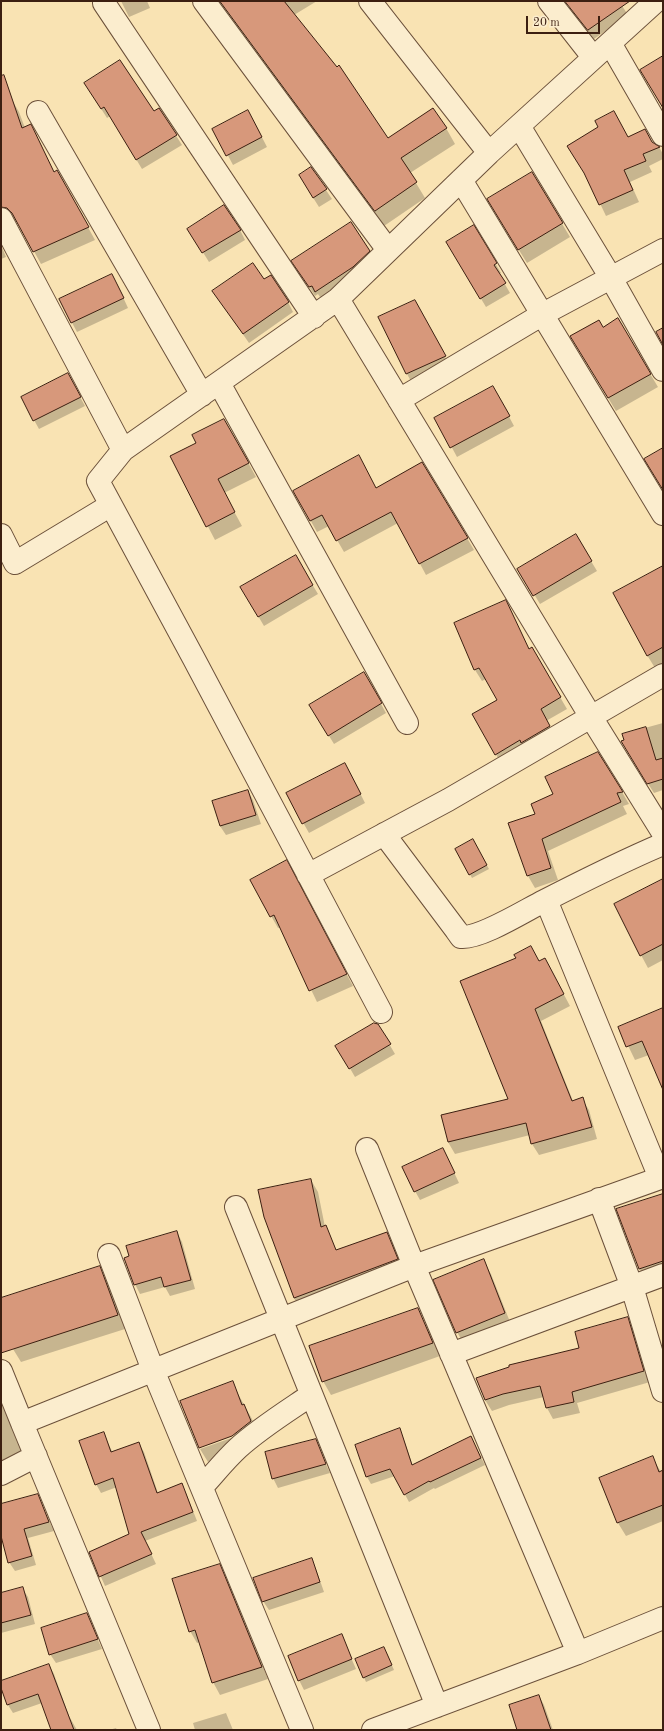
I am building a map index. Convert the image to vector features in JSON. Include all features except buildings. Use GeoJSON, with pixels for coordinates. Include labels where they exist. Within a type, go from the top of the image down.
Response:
{"type":"FeatureCollection","features":[{"type":"Feature","properties":{"kind":"street"},"geometry":{"type":"LineString","coordinates":[[204,1],[388,250]]}},
{"type":"Feature","properties":{"kind":"street"},"geometry":{"type":"LineString","coordinates":[[370,1],[489,153]]}},
{"type":"Feature","properties":{"kind":"street"},"geometry":{"type":"LineString","coordinates":[[549,1],[593,57]]}},
{"type":"Feature","properties":{"kind":"street"},"geometry":{"type":"LineString","coordinates":[[381,1012],[98,481],[123,450],[338,299],[489,153],[656,1]]}},
{"type":"Feature","properties":{"kind":"street"},"geometry":{"type":"LineString","coordinates":[[104,3],[314,317]]}},
{"type":"Feature","properties":{"kind":"street"},"geometry":{"type":"LineString","coordinates":[[610,43],[663,135]]}},
{"type":"Feature","properties":{"kind":"street"},"geometry":{"type":"LineString","coordinates":[[38,112],[211,389],[407,723]]}},
{"type":"Feature","properties":{"kind":"street"},"geometry":{"type":"LineString","coordinates":[[519,126],[611,278],[663,370]]}},
{"type":"Feature","properties":{"kind":"street"},"geometry":{"type":"LineString","coordinates":[[461,180],[663,514]]}},
{"type":"Feature","properties":{"kind":"street"},"geometry":{"type":"LineString","coordinates":[[1,219],[123,450]]}},
{"type":"Feature","properties":{"kind":"street"},"geometry":{"type":"LineString","coordinates":[[399,400],[543,314],[663,250]]}},
{"type":"Feature","properties":{"kind":"street"},"geometry":{"type":"LineString","coordinates":[[338,299],[591,717],[662,843],[480,934],[468,937],[461,936],[384,834]]}},
{"type":"Feature","properties":{"kind":"street"},"geometry":{"type":"LineString","coordinates":[[1,535],[15,563],[111,505]]}},
{"type":"Feature","properties":{"kind":"street"},"geometry":{"type":"LineString","coordinates":[[308,875],[448,800],[663,675]]}},
{"type":"Feature","properties":{"kind":"street"},"geometry":{"type":"LineString","coordinates":[[22,1423],[414,1266],[661,1177],[546,900]]}},
{"type":"Feature","properties":{"kind":"street"},"geometry":{"type":"LineString","coordinates":[[367,1149],[414,1266],[578,1653]]}},
{"type":"Feature","properties":{"kind":"street"},"geometry":{"type":"LineString","coordinates":[[599,1199],[632,1287],[663,1391]]}},
{"type":"Feature","properties":{"kind":"street"},"geometry":{"type":"LineString","coordinates":[[236,1207],[437,1706]]}},
{"type":"Feature","properties":{"kind":"street"},"geometry":{"type":"LineString","coordinates":[[109,1255],[153,1370],[302,1730]]}},
{"type":"Feature","properties":{"kind":"street"},"geometry":{"type":"LineString","coordinates":[[451,1354],[663,1275]]}},
{"type":"Feature","properties":{"kind":"street"},"geometry":{"type":"LineString","coordinates":[[1,1371],[149,1730]]}},
{"type":"Feature","properties":{"kind":"street"},"geometry":{"type":"LineString","coordinates":[[202,1487],[237,1449],[252,1436],[271,1421],[311,1395]]}},
{"type":"Feature","properties":{"kind":"street"},"geometry":{"type":"LineString","coordinates":[[1,1474],[36,1456]]}},
{"type":"Feature","properties":{"kind":"street"},"geometry":{"type":"LineString","coordinates":[[373,1730],[578,1653],[663,1618]]}}]}
